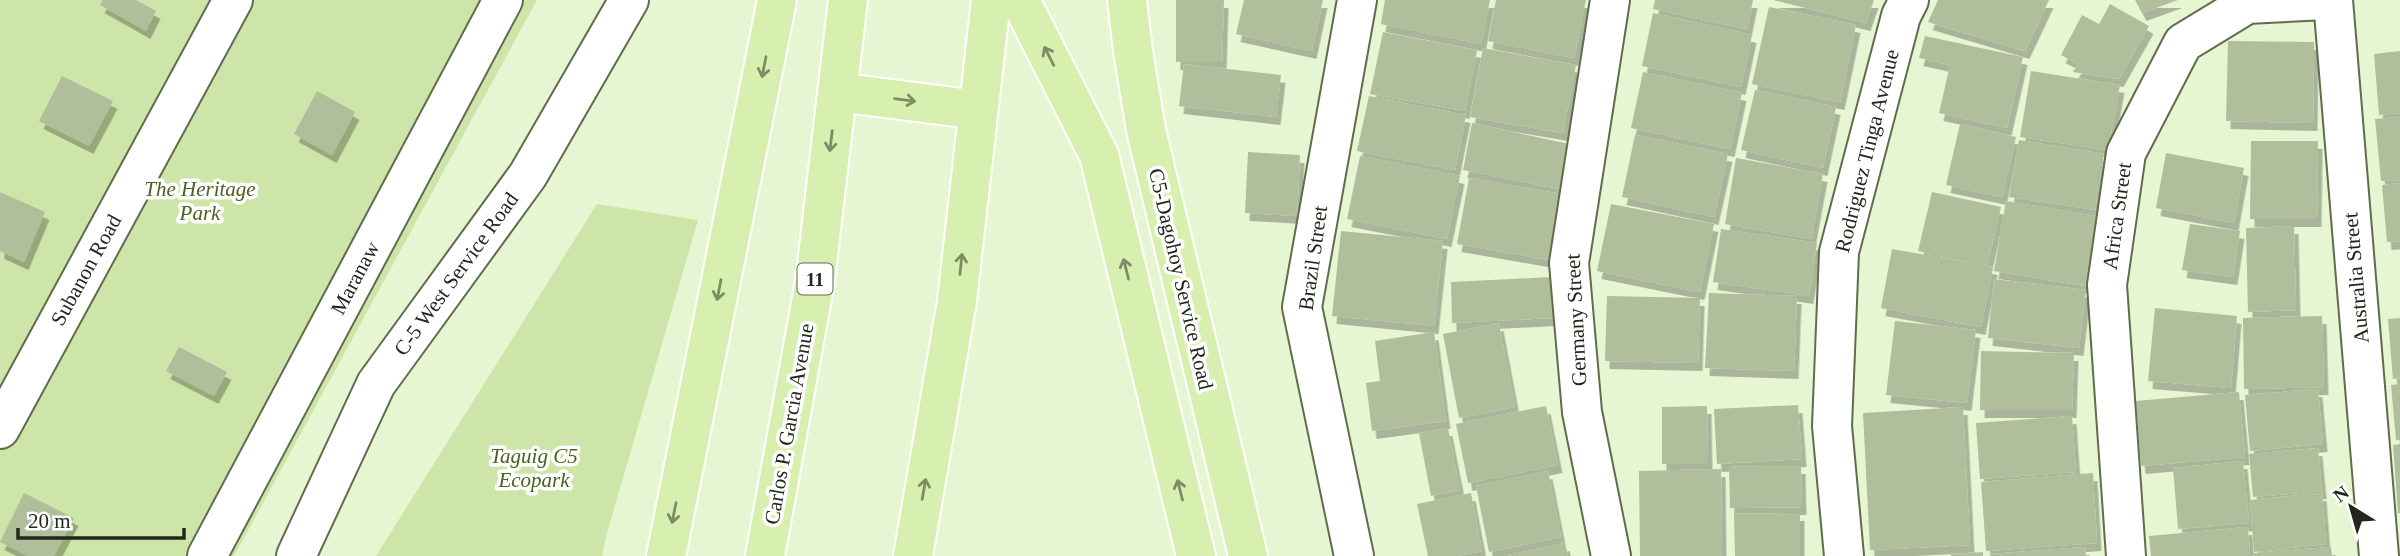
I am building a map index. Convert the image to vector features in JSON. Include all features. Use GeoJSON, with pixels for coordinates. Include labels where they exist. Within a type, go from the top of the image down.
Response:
{"type":"FeatureCollection","features":[{"type":"Feature","properties":{"kind":"main road"},"geometry":{"type":"LineString","coordinates":[[666,556],[777,0]]}},
{"type":"Feature","properties":{"kind":"main road","name":"Carlos P. Garcia Avenue"},"geometry":{"type":"LineString","coordinates":[[765,556],[815,281],[848,0]]}},
{"type":"Feature","properties":{"kind":"main road"},"geometry":{"type":"LineString","coordinates":[[913,556],[957,300],[991,0]]}},
{"type":"Feature","properties":{"kind":"main road"},"geometry":{"type":"LineString","coordinates":[[1020,0],[1099,155],[1196,556]]}},
{"type":"Feature","properties":{"kind":"main road","name":"C5-Dagohoy Service Road"},"geometry":{"type":"LineString","coordinates":[[1127,0],[1146,130],[1248,556]]}},
{"type":"Feature","properties":{"kind":"main road"},"geometry":{"type":"LineString","coordinates":[[837,92],[978,110]]}},
{"type":"Feature","properties":{"kind":"street","name":"Subanon Road"},"geometry":{"type":"LineString","coordinates":[[0,429],[233,0]]}},
{"type":"Feature","properties":{"kind":"street","name":"Maranaw"},"geometry":{"type":"LineString","coordinates":[[207,556],[503,0]]}},
{"type":"Feature","properties":{"kind":"street","name":"C-5 West Service Road"},"geometry":{"type":"LineString","coordinates":[[296,556],[376,384],[528,175],[629,0]]}},
{"type":"Feature","properties":{"kind":"street","name":"Brazil Street"},"geometry":{"type":"LineString","coordinates":[[1354,556],[1302,307],[1357,0]]}},
{"type":"Feature","properties":{"kind":"street","name":"Germany Street"},"geometry":{"type":"LineString","coordinates":[[1611,0],[1569,263],[1582,412],[1611,556]]}},
{"type":"Feature","properties":{"kind":"street","name":"Rodriguez Tinga Avenue"},"geometry":{"type":"LineString","coordinates":[[1843,556],[1832,426],[1839,252],[1901,16],[1909,0]]}},
{"type":"Feature","properties":{"kind":"street","name":"Africa Street"},"geometry":{"type":"LineString","coordinates":[[2126,556],[2107,285],[2126,153],[2183,43],[2247,4],[2326,0]]}},
{"type":"Feature","properties":{"kind":"street","name":"Australia Street"},"geometry":{"type":"LineString","coordinates":[[2333,0],[2378,556]]}},
{"type":"Feature","properties":{"kind":"green space","name":"The Heritage Park"},"geometry":{"type":"Polygon","coordinates":[[[0,0],[537,0],[234,556],[0,556],[0,0]]]}},
{"type":"Feature","properties":{"kind":"green space","name":"Taguig C5 Ecopark"},"geometry":{"type":"Polygon","coordinates":[[[597,204],[698,220],[602,556],[376,556],[597,204]]]}},
{"type":"Feature","properties":{"kind":"building"},"geometry":{"type":"Polygon","coordinates":[[[103,0],[136,0],[156,11],[146,31],[100,5],[103,0]]]}},
{"type":"Feature","properties":{"kind":"building"},"geometry":{"type":"Polygon","coordinates":[[[1176,0],[1224,0],[1222,62],[1176,62],[1176,0]]]}},
{"type":"Feature","properties":{"kind":"building"},"geometry":{"type":"Polygon","coordinates":[[[1244,0],[1323,0],[1312,51],[1236,34],[1244,0]]]}},
{"type":"Feature","properties":{"kind":"building"},"geometry":{"type":"Polygon","coordinates":[[[1385,0],[1490,0],[1481,44],[1381,24],[1385,0]]]}},
{"type":"Feature","properties":{"kind":"building"},"geometry":{"type":"Polygon","coordinates":[[[1496,0],[1586,0],[1574,58],[1488,41],[1496,0]]]}},
{"type":"Feature","properties":{"kind":"building"},"geometry":{"type":"Polygon","coordinates":[[[1655,0],[1753,0],[1747,29],[1653,9],[1655,0]]]}},
{"type":"Feature","properties":{"kind":"building"},"geometry":{"type":"Polygon","coordinates":[[[1773,0],[1874,0],[1866,23],[1773,0]]]}},
{"type":"Feature","properties":{"kind":"building"},"geometry":{"type":"Polygon","coordinates":[[[1938,0],[2049,0],[2025,51],[1928,22],[1938,0]]]}},
{"type":"Feature","properties":{"kind":"building"},"geometry":{"type":"Polygon","coordinates":[[[2135,0],[2178,0],[2142,13],[2135,0]]]}},
{"type":"Feature","properties":{"kind":"building"},"geometry":{"type":"Polygon","coordinates":[[[2110,4],[2149,26],[2119,79],[2073,72],[2078,64],[2061,55],[2082,15],[2099,24],[2110,4]]]}},
{"type":"Feature","properties":{"kind":"building"},"geometry":{"type":"Polygon","coordinates":[[[1769,7],[1856,25],[1840,102],[1752,84],[1769,7]]]}},
{"type":"Feature","properties":{"kind":"building"},"geometry":{"type":"Polygon","coordinates":[[[1653,13],[1752,35],[1741,87],[1642,66],[1653,13]]]}},
{"type":"Feature","properties":{"kind":"building"},"geometry":{"type":"Polygon","coordinates":[[[1383,32],[1477,50],[1465,111],[1370,94],[1383,32]]]}},
{"type":"Feature","properties":{"kind":"building"},"geometry":{"type":"Polygon","coordinates":[[[1925,36],[2023,57],[2007,128],[1939,113],[1950,65],[1919,58],[1925,36]]]}},
{"type":"Feature","properties":{"kind":"building"},"geometry":{"type":"Polygon","coordinates":[[[2228,41],[2314,42],[2313,123],[2226,121],[2228,41]]]}},
{"type":"Feature","properties":{"kind":"building"},"geometry":{"type":"Polygon","coordinates":[[[1483,48],[1576,65],[1563,133],[1470,117],[1483,48]]]}},
{"type":"Feature","properties":{"kind":"building"},"geometry":{"type":"Polygon","coordinates":[[[2400,51],[2400,113],[2379,115],[2374,54],[2400,51]]]}},
{"type":"Feature","properties":{"kind":"building"},"geometry":{"type":"Polygon","coordinates":[[[1184,64],[1281,75],[1276,117],[1179,106],[1184,64]]]}},
{"type":"Feature","properties":{"kind":"building"},"geometry":{"type":"Polygon","coordinates":[[[2031,71],[2120,85],[2108,150],[2020,137],[2031,71]]]}},
{"type":"Feature","properties":{"kind":"building"},"geometry":{"type":"Polygon","coordinates":[[[1643,72],[1742,93],[1730,149],[1631,128],[1643,72]]]}},
{"type":"Feature","properties":{"kind":"building"},"geometry":{"type":"Polygon","coordinates":[[[62,76],[113,101],[89,146],[39,121],[62,76]]]}},
{"type":"Feature","properties":{"kind":"building"},"geometry":{"type":"Polygon","coordinates":[[[1755,90],[1836,107],[1823,168],[1741,150],[1755,90]]]}},
{"type":"Feature","properties":{"kind":"building"},"geometry":{"type":"Polygon","coordinates":[[[317,91],[355,112],[332,155],[294,134],[317,91]]]}},
{"type":"Feature","properties":{"kind":"building"},"geometry":{"type":"Polygon","coordinates":[[[1369,96],[1466,115],[1455,170],[1357,151],[1369,96]]]}},
{"type":"Feature","properties":{"kind":"building"},"geometry":{"type":"Polygon","coordinates":[[[2400,117],[2400,180],[2381,181],[2375,119],[2400,117]]]}},
{"type":"Feature","properties":{"kind":"building"},"geometry":{"type":"Polygon","coordinates":[[[1472,123],[1569,144],[1559,189],[1463,170],[1472,123]]]}},
{"type":"Feature","properties":{"kind":"building"},"geometry":{"type":"Polygon","coordinates":[[[1960,124],[2016,137],[2002,197],[1946,185],[1960,124]]]}},
{"type":"Feature","properties":{"kind":"building"},"geometry":{"type":"Polygon","coordinates":[[[1635,135],[1728,154],[1714,217],[1622,197],[1635,135]]]}},
{"type":"Feature","properties":{"kind":"building"},"geometry":{"type":"Polygon","coordinates":[[[2019,140],[2104,154],[2095,210],[2009,197],[2019,140]]]}},
{"type":"Feature","properties":{"kind":"building"},"geometry":{"type":"Polygon","coordinates":[[[2251,141],[2318,141],[2317,219],[2250,219],[2251,141]]]}},
{"type":"Feature","properties":{"kind":"building"},"geometry":{"type":"Polygon","coordinates":[[[1248,152],[1300,155],[1297,216],[1245,213],[1248,152]]]}},
{"type":"Feature","properties":{"kind":"building"},"geometry":{"type":"Polygon","coordinates":[[[2166,153],[2244,168],[2234,223],[2156,208],[2166,153]]]}},
{"type":"Feature","properties":{"kind":"building"},"geometry":{"type":"Polygon","coordinates":[[[1360,156],[1460,176],[1447,239],[1347,219],[1360,156]]]}},
{"type":"Feature","properties":{"kind":"building"},"geometry":{"type":"Polygon","coordinates":[[[1736,158],[1823,174],[1811,239],[1725,224],[1736,158]]]}},
{"type":"Feature","properties":{"kind":"building"},"geometry":{"type":"Polygon","coordinates":[[[1469,178],[1561,194],[1549,260],[1457,244],[1469,178]]]}},
{"type":"Feature","properties":{"kind":"building"},"geometry":{"type":"Polygon","coordinates":[[[2400,183],[2400,241],[2387,242],[2382,185],[2400,183]]]}},
{"type":"Feature","properties":{"kind":"building"},"geometry":{"type":"Polygon","coordinates":[[[0,192],[45,212],[24,262],[0,251],[0,192]]]}},
{"type":"Feature","properties":{"kind":"building"},"geometry":{"type":"Polygon","coordinates":[[[1932,192],[2001,207],[1987,266],[1993,267],[1981,327],[1881,308],[1892,249],[1977,264],[1918,251],[1932,192]]]}},
{"type":"Feature","properties":{"kind":"building"},"geometry":{"type":"Polygon","coordinates":[[[2006,201],[2096,216],[2085,286],[1994,271],[2006,201]]]}},
{"type":"Feature","properties":{"kind":"building"},"geometry":{"type":"Polygon","coordinates":[[[1611,204],[1714,224],[1700,292],[1597,271],[1611,204]]]}},
{"type":"Feature","properties":{"kind":"building"},"geometry":{"type":"Polygon","coordinates":[[[2190,224],[2240,231],[2233,277],[2182,270],[2190,224]]]}},
{"type":"Feature","properties":{"kind":"building"},"geometry":{"type":"Polygon","coordinates":[[[2294,226],[2296,310],[2248,312],[2246,228],[2294,226]]]}},
{"type":"Feature","properties":{"kind":"building"},"geometry":{"type":"Polygon","coordinates":[[[1721,229],[1817,243],[1809,296],[1713,282],[1721,229]]]}},
{"type":"Feature","properties":{"kind":"building"},"geometry":{"type":"Polygon","coordinates":[[[1341,231],[1443,241],[1434,326],[1332,316],[1341,231]]]}},
{"type":"Feature","properties":{"kind":"building"},"geometry":{"type":"Polygon","coordinates":[[[1551,277],[1552,318],[1452,323],[1451,282],[1551,277]]]}},
{"type":"Feature","properties":{"kind":"building"},"geometry":{"type":"Polygon","coordinates":[[[1994,279],[2086,290],[2079,348],[1988,338],[1994,279]]]}},
{"type":"Feature","properties":{"kind":"building"},"geometry":{"type":"Polygon","coordinates":[[[1709,293],[1797,296],[1794,371],[1705,368],[1709,293]]]}},
{"type":"Feature","properties":{"kind":"building"},"geometry":{"type":"Polygon","coordinates":[[[1607,296],[1700,298],[1698,363],[1605,361],[1607,296]]]}},
{"type":"Feature","properties":{"kind":"building"},"geometry":{"type":"Polygon","coordinates":[[[2155,308],[2237,316],[2231,388],[2148,381],[2155,308]]]}},
{"type":"Feature","properties":{"kind":"building"},"geometry":{"type":"Polygon","coordinates":[[[2322,316],[2324,387],[2244,389],[2243,318],[2322,316]]]}},
{"type":"Feature","properties":{"kind":"building"},"geometry":{"type":"Polygon","coordinates":[[[2400,318],[2400,378],[2393,379],[2388,319],[2400,318]]]}},
{"type":"Feature","properties":{"kind":"building"},"geometry":{"type":"Polygon","coordinates":[[[1895,321],[1976,330],[1967,403],[1886,395],[1895,321]]]}},
{"type":"Feature","properties":{"kind":"building"},"geometry":{"type":"Polygon","coordinates":[[[1499,323],[1515,407],[1459,418],[1443,334],[1499,323]]]}},
{"type":"Feature","properties":{"kind":"building"},"geometry":{"type":"Polygon","coordinates":[[[1434,332],[1446,421],[1372,431],[1366,383],[1380,381],[1375,341],[1434,332]]]}},
{"type":"Feature","properties":{"kind":"building"},"geometry":{"type":"Polygon","coordinates":[[[179,347],[227,372],[214,396],[166,371],[179,347]]]}},
{"type":"Feature","properties":{"kind":"building"},"geometry":{"type":"Polygon","coordinates":[[[1981,351],[2074,353],[2072,410],[1980,410],[1981,351]]]}},
{"type":"Feature","properties":{"kind":"building"},"geometry":{"type":"Polygon","coordinates":[[[2400,384],[2400,440],[2396,440],[2391,385],[2400,384]]]}},
{"type":"Feature","properties":{"kind":"building"},"geometry":{"type":"Polygon","coordinates":[[[2318,389],[2323,444],[2250,451],[2245,395],[2318,389]]]}},
{"type":"Feature","properties":{"kind":"building"},"geometry":{"type":"Polygon","coordinates":[[[2239,392],[2245,457],[2141,466],[2136,401],[2239,392]]]}},
{"type":"Feature","properties":{"kind":"building"},"geometry":{"type":"Polygon","coordinates":[[[1798,405],[1802,459],[1717,464],[1714,409],[1798,405]]]}},
{"type":"Feature","properties":{"kind":"building"},"geometry":{"type":"Polygon","coordinates":[[[1546,406],[1558,465],[1468,483],[1456,424],[1546,406]]]}},
{"type":"Feature","properties":{"kind":"building"},"geometry":{"type":"Polygon","coordinates":[[[1707,406],[1708,464],[1662,464],[1662,407],[1707,406]]]}},
{"type":"Feature","properties":{"kind":"building"},"geometry":{"type":"Polygon","coordinates":[[[1963,407],[1970,545],[1870,550],[1863,413],[1963,407]]]}},
{"type":"Feature","properties":{"kind":"building"},"geometry":{"type":"Polygon","coordinates":[[[2072,416],[2076,472],[1980,479],[1976,423],[2072,416]]]}},
{"type":"Feature","properties":{"kind":"building"},"geometry":{"type":"Polygon","coordinates":[[[1448,428],[1460,490],[1431,496],[1419,433],[1448,428]]]}},
{"type":"Feature","properties":{"kind":"building"},"geometry":{"type":"Polygon","coordinates":[[[2400,444],[2400,513],[2398,513],[2393,445],[2400,444]]]}},
{"type":"Feature","properties":{"kind":"building"},"geometry":{"type":"Polygon","coordinates":[[[2318,448],[2322,491],[2253,497],[2249,454],[2318,448]]]}},
{"type":"Feature","properties":{"kind":"building"},"geometry":{"type":"Polygon","coordinates":[[[2243,461],[2249,523],[2178,529],[2173,468],[2243,461]]]}},
{"type":"Feature","properties":{"kind":"building"},"geometry":{"type":"Polygon","coordinates":[[[1801,466],[1802,507],[1730,508],[1729,467],[1801,466]]]}},
{"type":"Feature","properties":{"kind":"building"},"geometry":{"type":"Polygon","coordinates":[[[1721,469],[1722,556],[1640,556],[1639,471],[1721,469]]]}},
{"type":"Feature","properties":{"kind":"building"},"geometry":{"type":"Polygon","coordinates":[[[1548,471],[1561,537],[1489,552],[1476,486],[1548,471]]]}},
{"type":"Feature","properties":{"kind":"building"},"geometry":{"type":"Polygon","coordinates":[[[2093,473],[2097,543],[1986,551],[1981,482],[2093,473]]]}},
{"type":"Feature","properties":{"kind":"building"},"geometry":{"type":"Polygon","coordinates":[[[24,493],[74,518],[54,556],[28,556],[0,542],[24,493]]]}},
{"type":"Feature","properties":{"kind":"building"},"geometry":{"type":"Polygon","coordinates":[[[1471,493],[1482,551],[1457,556],[1428,556],[1417,504],[1471,493]]]}},
{"type":"Feature","properties":{"kind":"building"},"geometry":{"type":"Polygon","coordinates":[[[2322,493],[2326,544],[2254,552],[2250,500],[2322,493]]]}},
{"type":"Feature","properties":{"kind":"building"},"geometry":{"type":"Polygon","coordinates":[[[1800,513],[1800,556],[1735,556],[1734,514],[1800,513]]]}},
{"type":"Feature","properties":{"kind":"building"},"geometry":{"type":"Polygon","coordinates":[[[2248,527],[2250,556],[2151,556],[2149,536],[2248,527]]]}},
{"type":"Feature","properties":{"kind":"building"},"geometry":{"type":"Polygon","coordinates":[[[1565,543],[1568,556],[1508,556],[1508,555],[1565,543]]]}},
{"type":"Feature","properties":{"kind":"building"},"geometry":{"type":"Polygon","coordinates":[[[2085,547],[2086,556],[1991,556],[1991,554],[2085,547]]]}},
{"type":"Feature","properties":{"kind":"building"},"geometry":{"type":"Polygon","coordinates":[[[2331,547],[2332,556],[2254,556],[2254,553],[2331,547]]]}},
{"type":"Feature","properties":{"kind":"building"},"geometry":{"type":"Polygon","coordinates":[[[1983,552],[1983,556],[1951,556],[1951,554],[1983,552]]]}}]}
